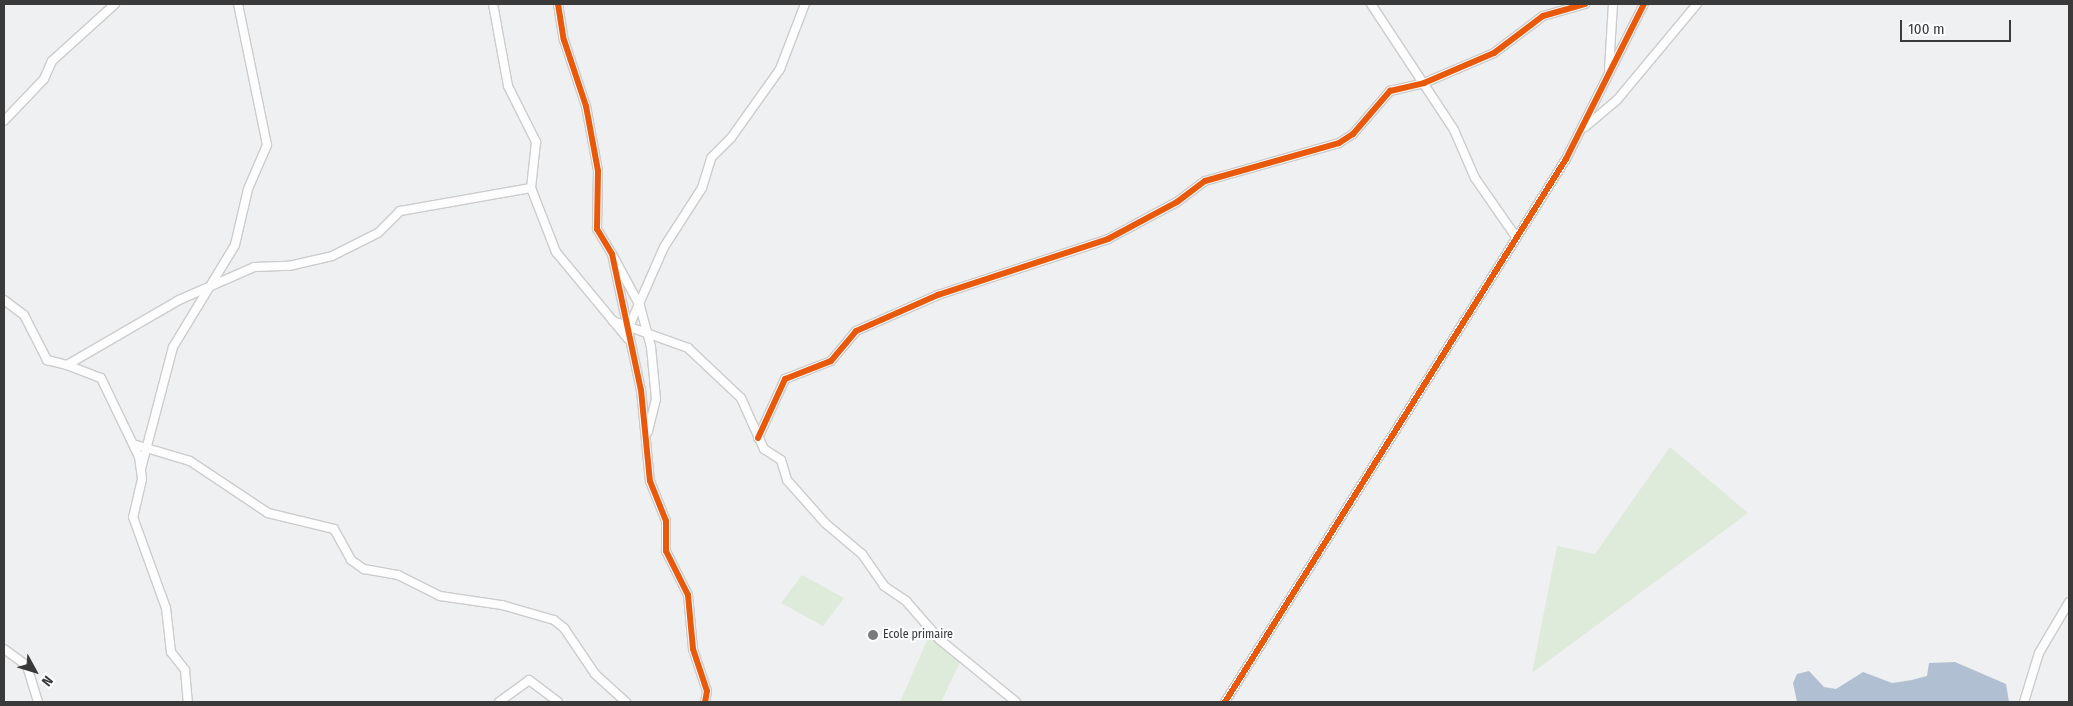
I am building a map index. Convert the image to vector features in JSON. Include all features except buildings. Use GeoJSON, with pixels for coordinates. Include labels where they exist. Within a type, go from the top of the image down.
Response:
{"type":"FeatureCollection","features":[{"type":"Feature","properties":{"kind":"street"},"geometry":{"type":"LineString","coordinates":[[4,121],[44,79],[52,61],[115,4]]}},
{"type":"Feature","properties":{"kind":"street"},"geometry":{"type":"LineString","coordinates":[[188,702],[185,670],[171,652],[166,608],[133,517],[141,469],[173,347],[235,245],[248,189],[267,144],[238,4]]}},
{"type":"Feature","properties":{"kind":"street"},"geometry":{"type":"LineString","coordinates":[[493,4],[508,86],[536,142],[531,188],[556,252],[629,341]]}},
{"type":"Feature","properties":{"kind":"street"},"geometry":{"type":"LineString","coordinates":[[558,4],[598,171],[597,229],[640,306],[646,330],[656,399],[646,436]]}},
{"type":"Feature","properties":{"kind":"street"},"geometry":{"type":"LineString","coordinates":[[627,327],[640,306],[664,247],[702,188],[711,158],[731,138],[780,69],[804,4]]}},
{"type":"Feature","properties":{"kind":"street"},"geometry":{"type":"LineString","coordinates":[[1371,4],[1454,130],[1474,178],[1516,237]]}},
{"type":"Feature","properties":{"kind":"street"},"geometry":{"type":"LineString","coordinates":[[758,438],[785,380],[831,361],[856,331],[938,295],[1108,239],[1177,202],[1205,181],[1339,143],[1354,134],[1390,91],[1424,83],[1494,53],[1554,11],[1585,4]]}},
{"type":"Feature","properties":{"kind":"street"},"geometry":{"type":"LineString","coordinates":[[1608,75],[1613,4]]}},
{"type":"Feature","properties":{"kind":"street"},"geometry":{"type":"LineString","coordinates":[[1225,702],[1581,130],[1644,4]]}},
{"type":"Feature","properties":{"kind":"street"},"geometry":{"type":"LineString","coordinates":[[1581,130],[1617,100],[1697,4]]}},
{"type":"Feature","properties":{"kind":"street"},"geometry":{"type":"LineString","coordinates":[[67,365],[94,346],[210,286],[254,267],[289,266],[332,256],[378,233],[400,212],[531,188]]}},
{"type":"Feature","properties":{"kind":"street"},"geometry":{"type":"LineString","coordinates":[[612,254],[646,436],[650,481],[666,521],[666,551],[688,595],[693,649],[707,691],[706,702]]}},
{"type":"Feature","properties":{"kind":"street"},"geometry":{"type":"LineString","coordinates":[[4,300],[24,315],[47,360],[67,365],[101,378],[133,444],[141,469]]}},
{"type":"Feature","properties":{"kind":"street"},"geometry":{"type":"LineString","coordinates":[[613,321],[627,327],[646,330],[688,348],[741,398],[758,438],[781,460],[787,480],[824,523],[862,554],[884,586],[906,601],[940,640],[1016,702]]}},
{"type":"Feature","properties":{"kind":"street"},"geometry":{"type":"LineString","coordinates":[[133,444],[147,450],[190,461],[268,513],[334,529],[351,560],[364,569],[398,575],[440,596],[520,609],[554,620],[564,628],[596,674],[626,702]]}},
{"type":"Feature","properties":{"kind":"street"},"geometry":{"type":"LineString","coordinates":[[2024,702],[2039,653],[2069,602]]}},
{"type":"Feature","properties":{"kind":"street"},"geometry":{"type":"LineString","coordinates":[[4,648],[27,666],[38,702]]}},
{"type":"Feature","properties":{"kind":"street"},"geometry":{"type":"LineString","coordinates":[[499,702],[530,680],[558,702]]}},
{"type":"Feature","properties":{"kind":"green space"},"geometry":{"type":"Polygon","coordinates":[[[1670,447],[1748,513],[1532,673],[1557,546],[1595,554],[1670,447]]]}},
{"type":"Feature","properties":{"kind":"green space"},"geometry":{"type":"Polygon","coordinates":[[[802,575],[844,598],[823,626],[781,603],[802,575]]]}},
{"type":"Feature","properties":{"kind":"green space"},"geometry":{"type":"Polygon","coordinates":[[[929,636],[962,658],[941,702],[900,702],[929,636]]]}},
{"type":"Feature","properties":{"kind":"water"},"geometry":{"type":"Polygon","coordinates":[[[1955,662],[2006,684],[2009,702],[1797,702],[1793,683],[1797,674],[1809,671],[1824,687],[1836,689],[1863,672],[1892,683],[1927,676],[1929,663],[1955,662]]]}},
{"type":"Feature","properties":{"kind":"cycle path"},"geometry":{"type":"LineString","coordinates":[[558,4],[564,40],[586,106],[598,171],[597,229],[612,254],[641,390],[650,481],[666,521],[666,551],[688,595],[693,649],[707,691],[705,702]]}},
{"type":"Feature","properties":{"kind":"cycle path"},"geometry":{"type":"LineString","coordinates":[[758,438],[785,379],[831,361],[856,331],[938,295],[1108,239],[1177,202],[1205,181],[1339,143],[1353,134],[1390,91],[1424,83],[1494,53],[1543,16],[1585,4]]}},
{"type":"Feature","properties":{"kind":"cycle path"},"geometry":{"type":"LineString","coordinates":[[1225,702],[1566,159],[1644,4]]}},
{"type":"Feature","properties":{"kind":"place","name":"Ecole primaire"},"geometry":{"type":"Point","coordinates":[873,635]}}]}
